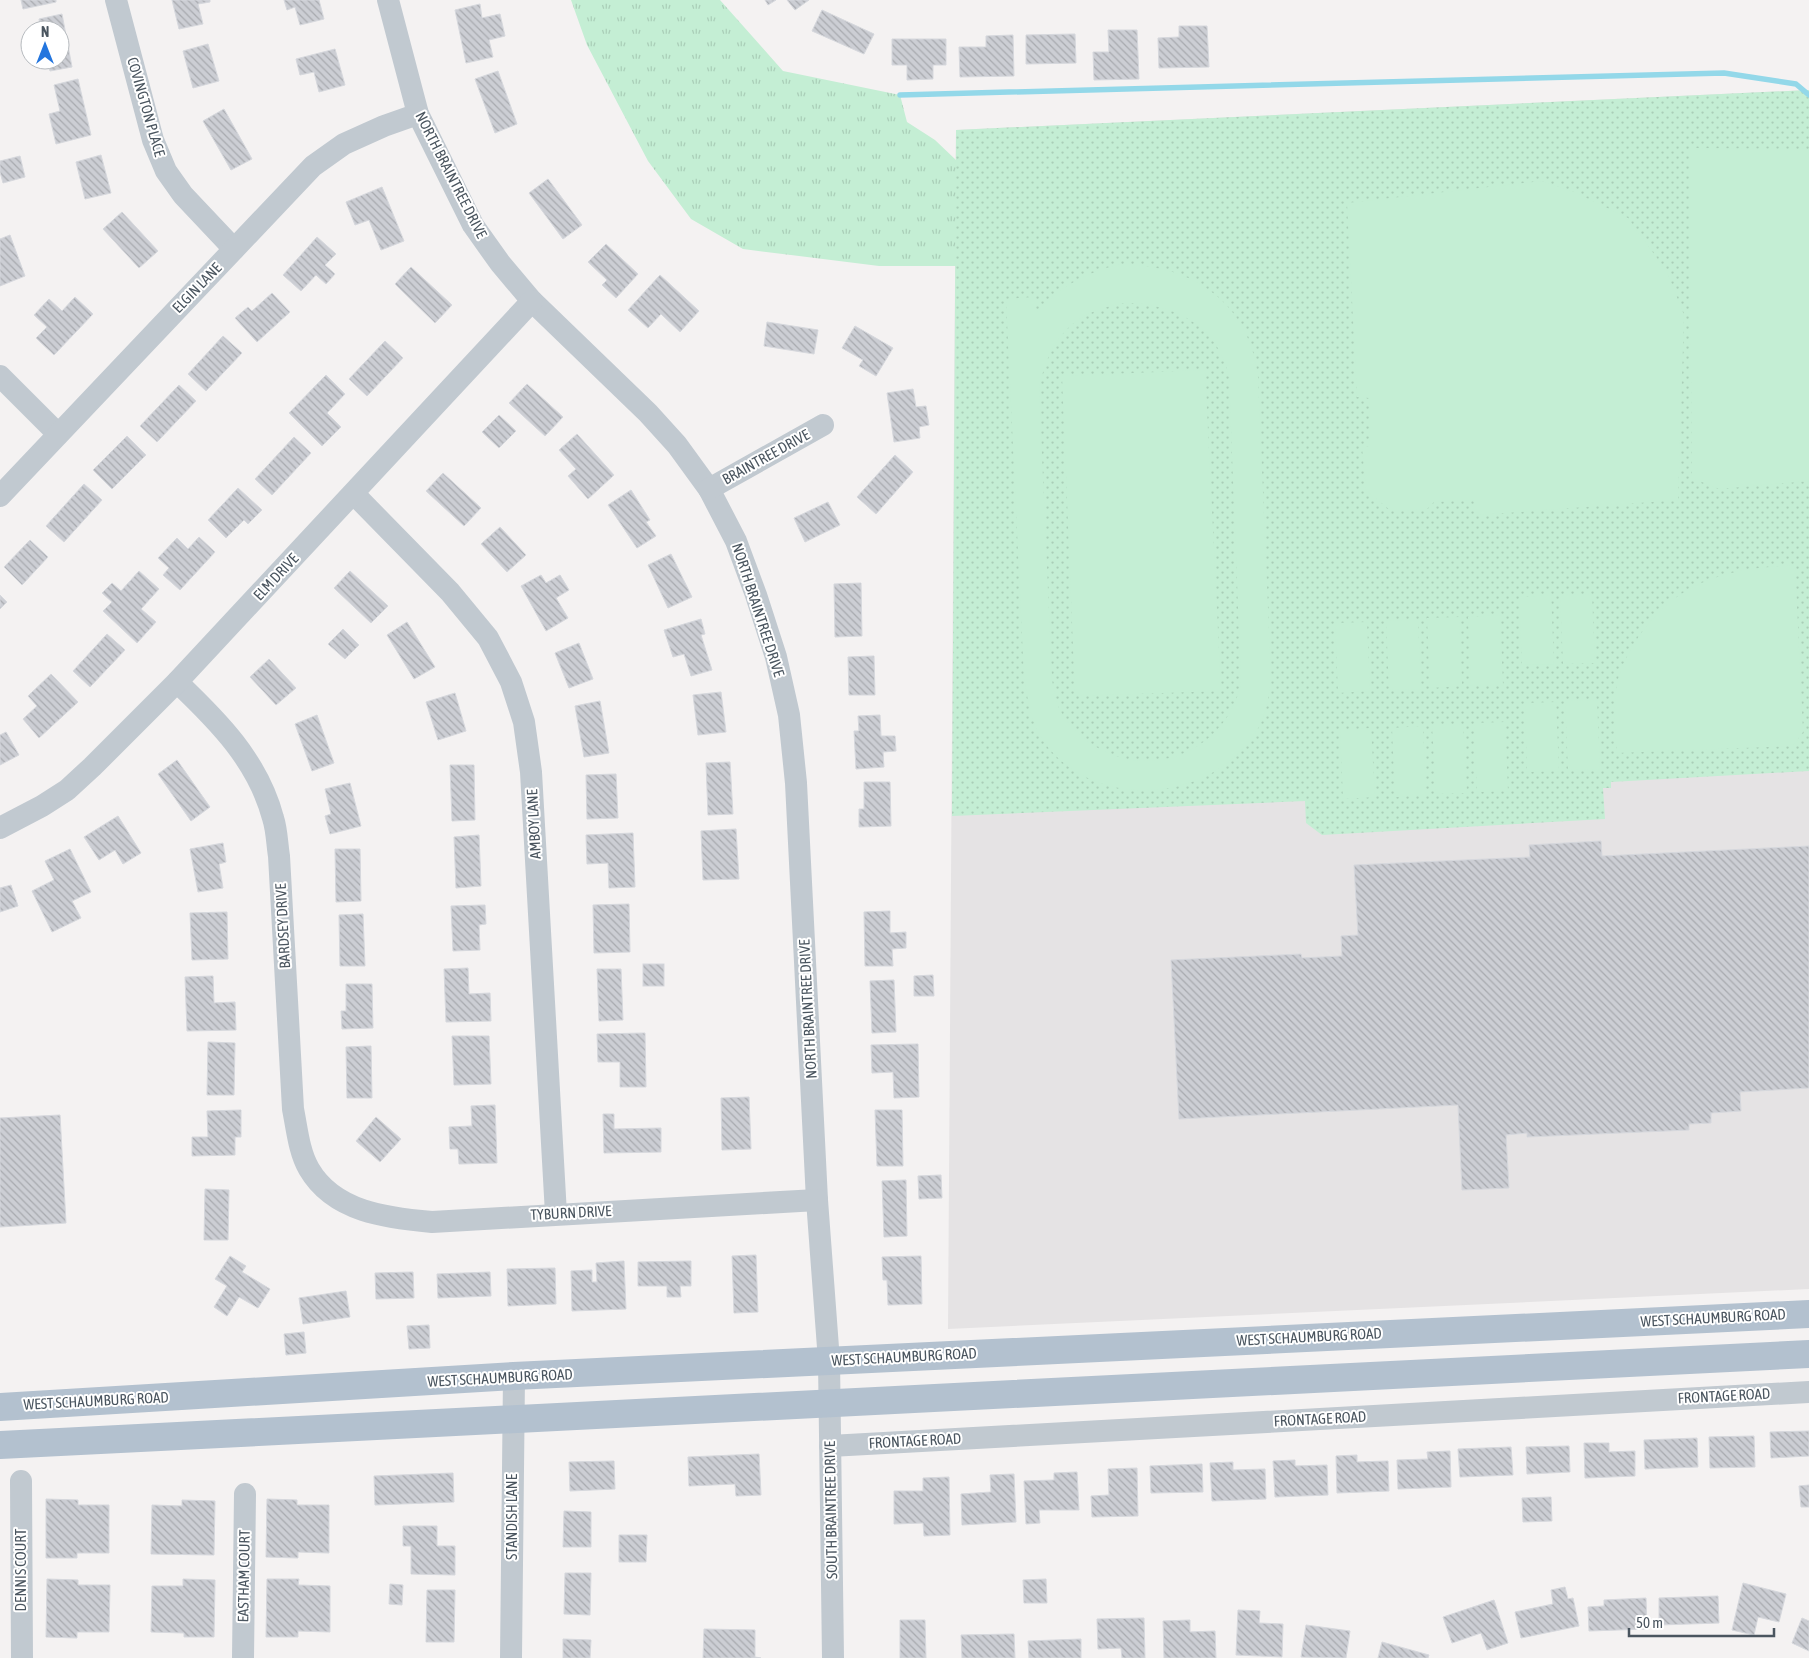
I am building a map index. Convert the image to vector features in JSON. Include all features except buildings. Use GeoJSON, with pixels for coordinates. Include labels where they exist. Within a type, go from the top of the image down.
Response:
{"type":"FeatureCollection","features":[{"type":"Feature","properties":{"kind":"main road","name":"WEST SCHAUMBURG ROAD"},"geometry":{"type":"LineString","coordinates":[[0,1407],[514,1376],[1809,1314]]}},
{"type":"Feature","properties":{"kind":"main road"},"geometry":{"type":"LineString","coordinates":[[0,1445],[1809,1354]]}},
{"type":"Feature","properties":{"kind":"street","name":"COVINGTON PLACE"},"geometry":{"type":"LineString","coordinates":[[116,0],[153,140],[166,171],[183,195],[234,249]]}},
{"type":"Feature","properties":{"kind":"street","name":"NORTH BRAINTREE DRIVE"},"geometry":{"type":"LineString","coordinates":[[388,0],[418,114],[473,225],[500,263],[532,301],[648,413],[676,444],[709,489],[736,541],[756,594],[776,657],[789,714],[796,792],[818,1200],[829,1361]]}},
{"type":"Feature","properties":{"kind":"street","name":"ELGIN LANE"},"geometry":{"type":"LineString","coordinates":[[0,496],[313,166],[344,144],[384,126],[418,114]]}},
{"type":"Feature","properties":{"kind":"street","name":"ELM DRIVE"},"geometry":{"type":"LineString","coordinates":[[0,828],[42,806],[66,790],[92,767],[177,682],[532,301]]}},
{"type":"Feature","properties":{"kind":"street"},"geometry":{"type":"LineString","coordinates":[[0,376],[58,434]]}},
{"type":"Feature","properties":{"kind":"street","name":"BRAINTREE DRIVE"},"geometry":{"type":"LineString","coordinates":[[709,489],[822,426]]}},
{"type":"Feature","properties":{"kind":"street","name":"AMBOY LANE"},"geometry":{"type":"LineString","coordinates":[[354,494],[450,592],[488,638],[510,682],[524,722],[531,772],[556,1214]]}},
{"type":"Feature","properties":{"kind":"street","name":"BARDSEY DRIVE"},"geometry":{"type":"LineString","coordinates":[[177,682],[218,721],[238,747],[258,779],[273,818],[279,856],[293,1109],[299,1140],[309,1169],[330,1194]]}},
{"type":"Feature","properties":{"kind":"street","name":"TYBURN DRIVE"},"geometry":{"type":"LineString","coordinates":[[330,1194],[358,1209],[400,1219],[432,1222],[818,1200]]}},
{"type":"Feature","properties":{"kind":"street","name":"SOUTH BRAINTREE DRIVE"},"geometry":{"type":"LineString","coordinates":[[829,1361],[833,1658]]}},
{"type":"Feature","properties":{"kind":"street","name":"STANDISH LANE"},"geometry":{"type":"LineString","coordinates":[[511,1658],[512,1420],[514,1376]]}},
{"type":"Feature","properties":{"kind":"street","name":"FRONTAGE ROAD"},"geometry":{"type":"LineString","coordinates":[[830,1446],[1809,1392]]}},
{"type":"Feature","properties":{"kind":"street","name":"DENNIS COURT"},"geometry":{"type":"LineString","coordinates":[[21,1481],[22,1658]]}},
{"type":"Feature","properties":{"kind":"street","name":"EASTHAM COURT"},"geometry":{"type":"LineString","coordinates":[[243,1658],[246,1494]]}},
{"type":"Feature","properties":{"kind":"shaded area"},"geometry":{"type":"Polygon","coordinates":[[[1809,90],[1809,1289],[948,1329],[956,130],[1809,90]]]}},
{"type":"Feature","properties":{"kind":"green space"},"geometry":{"type":"Polygon","coordinates":[[[571,0],[720,0],[783,71],[900,95],[907,122],[935,140],[956,160],[956,266],[879,266],[743,249],[691,219],[648,161],[587,45],[571,0]]]}},
{"type":"Feature","properties":{"kind":"green space"},"geometry":{"type":"Polygon","coordinates":[[[1809,90],[1809,771],[1611,782],[1611,788],[1603,788],[1605,819],[1322,835],[1306,823],[1305,801],[952,816],[956,130],[1809,90]]]}},
{"type":"Feature","properties":{"kind":"green space"},"geometry":{"type":"Polygon","coordinates":[[[1689,148],[1809,149],[1809,481],[1719,489],[1692,478],[1689,148]]]}},
{"type":"Feature","properties":{"kind":"green space"},"geometry":{"type":"Polygon","coordinates":[[[1542,181],[1572,191],[1628,218],[1667,272],[1684,315],[1678,500],[1478,515],[1473,500],[1434,502],[1427,509],[1391,511],[1366,490],[1362,447],[1370,446],[1369,398],[1357,397],[1347,203],[1542,181]]]}},
{"type":"Feature","properties":{"kind":"green space"},"geometry":{"type":"Polygon","coordinates":[[[1116,265],[1143,266],[1168,271],[1191,279],[1211,292],[1229,308],[1243,327],[1253,351],[1258,377],[1271,678],[1266,708],[1260,725],[1241,751],[1216,771],[1187,784],[1156,790],[1124,789],[1094,781],[1066,765],[1044,742],[1036,728],[1024,678],[1006,299],[1034,297],[1036,313],[1063,289],[1082,277],[1116,265]],[[1125,303],[1107,307],[1078,320],[1066,330],[1049,355],[1039,389],[1052,680],[1057,703],[1069,723],[1087,741],[1110,754],[1133,760],[1157,760],[1180,755],[1201,744],[1218,728],[1232,708],[1241,684],[1229,377],[1224,359],[1205,331],[1177,313],[1161,307],[1125,303]]]}},
{"type":"Feature","properties":{"kind":"green space"},"geometry":{"type":"Polygon","coordinates":[[[1205,370],[1221,691],[1075,696],[1062,376],[1205,370]]]}},
{"type":"Feature","properties":{"kind":"green space"},"geometry":{"type":"Polygon","coordinates":[[[1795,565],[1803,732],[1793,746],[1617,753],[1615,710],[1618,678],[1632,647],[1654,617],[1671,601],[1689,589],[1708,580],[1749,569],[1795,565]]]}},
{"type":"Feature","properties":{"kind":"green space"},"geometry":{"type":"Polygon","coordinates":[[[1592,594],[1595,663],[1563,664],[1560,595],[1592,594]]]}},
{"type":"Feature","properties":{"kind":"green space"},"geometry":{"type":"Polygon","coordinates":[[[1551,595],[1554,664],[1522,665],[1519,597],[1551,595]]]}},
{"type":"Feature","properties":{"kind":"green space"},"geometry":{"type":"Polygon","coordinates":[[[1500,615],[1503,685],[1471,686],[1468,617],[1500,615]]]}},
{"type":"Feature","properties":{"kind":"green space"},"geometry":{"type":"Polygon","coordinates":[[[1459,617],[1462,686],[1430,688],[1427,618],[1459,617]]]}},
{"type":"Feature","properties":{"kind":"green space"},"geometry":{"type":"Polygon","coordinates":[[[1418,619],[1421,689],[1389,690],[1386,621],[1418,619]]]}},
{"type":"Feature","properties":{"kind":"green space"},"geometry":{"type":"Polygon","coordinates":[[[1367,622],[1370,691],[1338,693],[1335,623],[1367,622]]]}},
{"type":"Feature","properties":{"kind":"green space"},"geometry":{"type":"Polygon","coordinates":[[[1597,700],[1600,769],[1568,770],[1565,701],[1597,700]]]}},
{"type":"Feature","properties":{"kind":"green space"},"geometry":{"type":"Polygon","coordinates":[[[1556,702],[1559,771],[1527,772],[1525,703],[1556,702]]]}},
{"type":"Feature","properties":{"kind":"green space"},"geometry":{"type":"Polygon","coordinates":[[[1505,722],[1508,791],[1477,792],[1474,723],[1505,722]]]}},
{"type":"Feature","properties":{"kind":"green space"},"geometry":{"type":"Polygon","coordinates":[[[1463,724],[1467,793],[1436,794],[1432,725],[1463,724]]]}},
{"type":"Feature","properties":{"kind":"green space"},"geometry":{"type":"Polygon","coordinates":[[[1423,726],[1426,795],[1395,797],[1392,728],[1423,726]]]}},
{"type":"Feature","properties":{"kind":"green space"},"geometry":{"type":"Polygon","coordinates":[[[1371,728],[1375,797],[1343,799],[1340,730],[1371,728]]]}},
{"type":"Feature","properties":{"kind":"waterway"},"geometry":{"type":"LineString","coordinates":[[900,95],[1724,73],[1796,84],[1809,95]]}}]}
